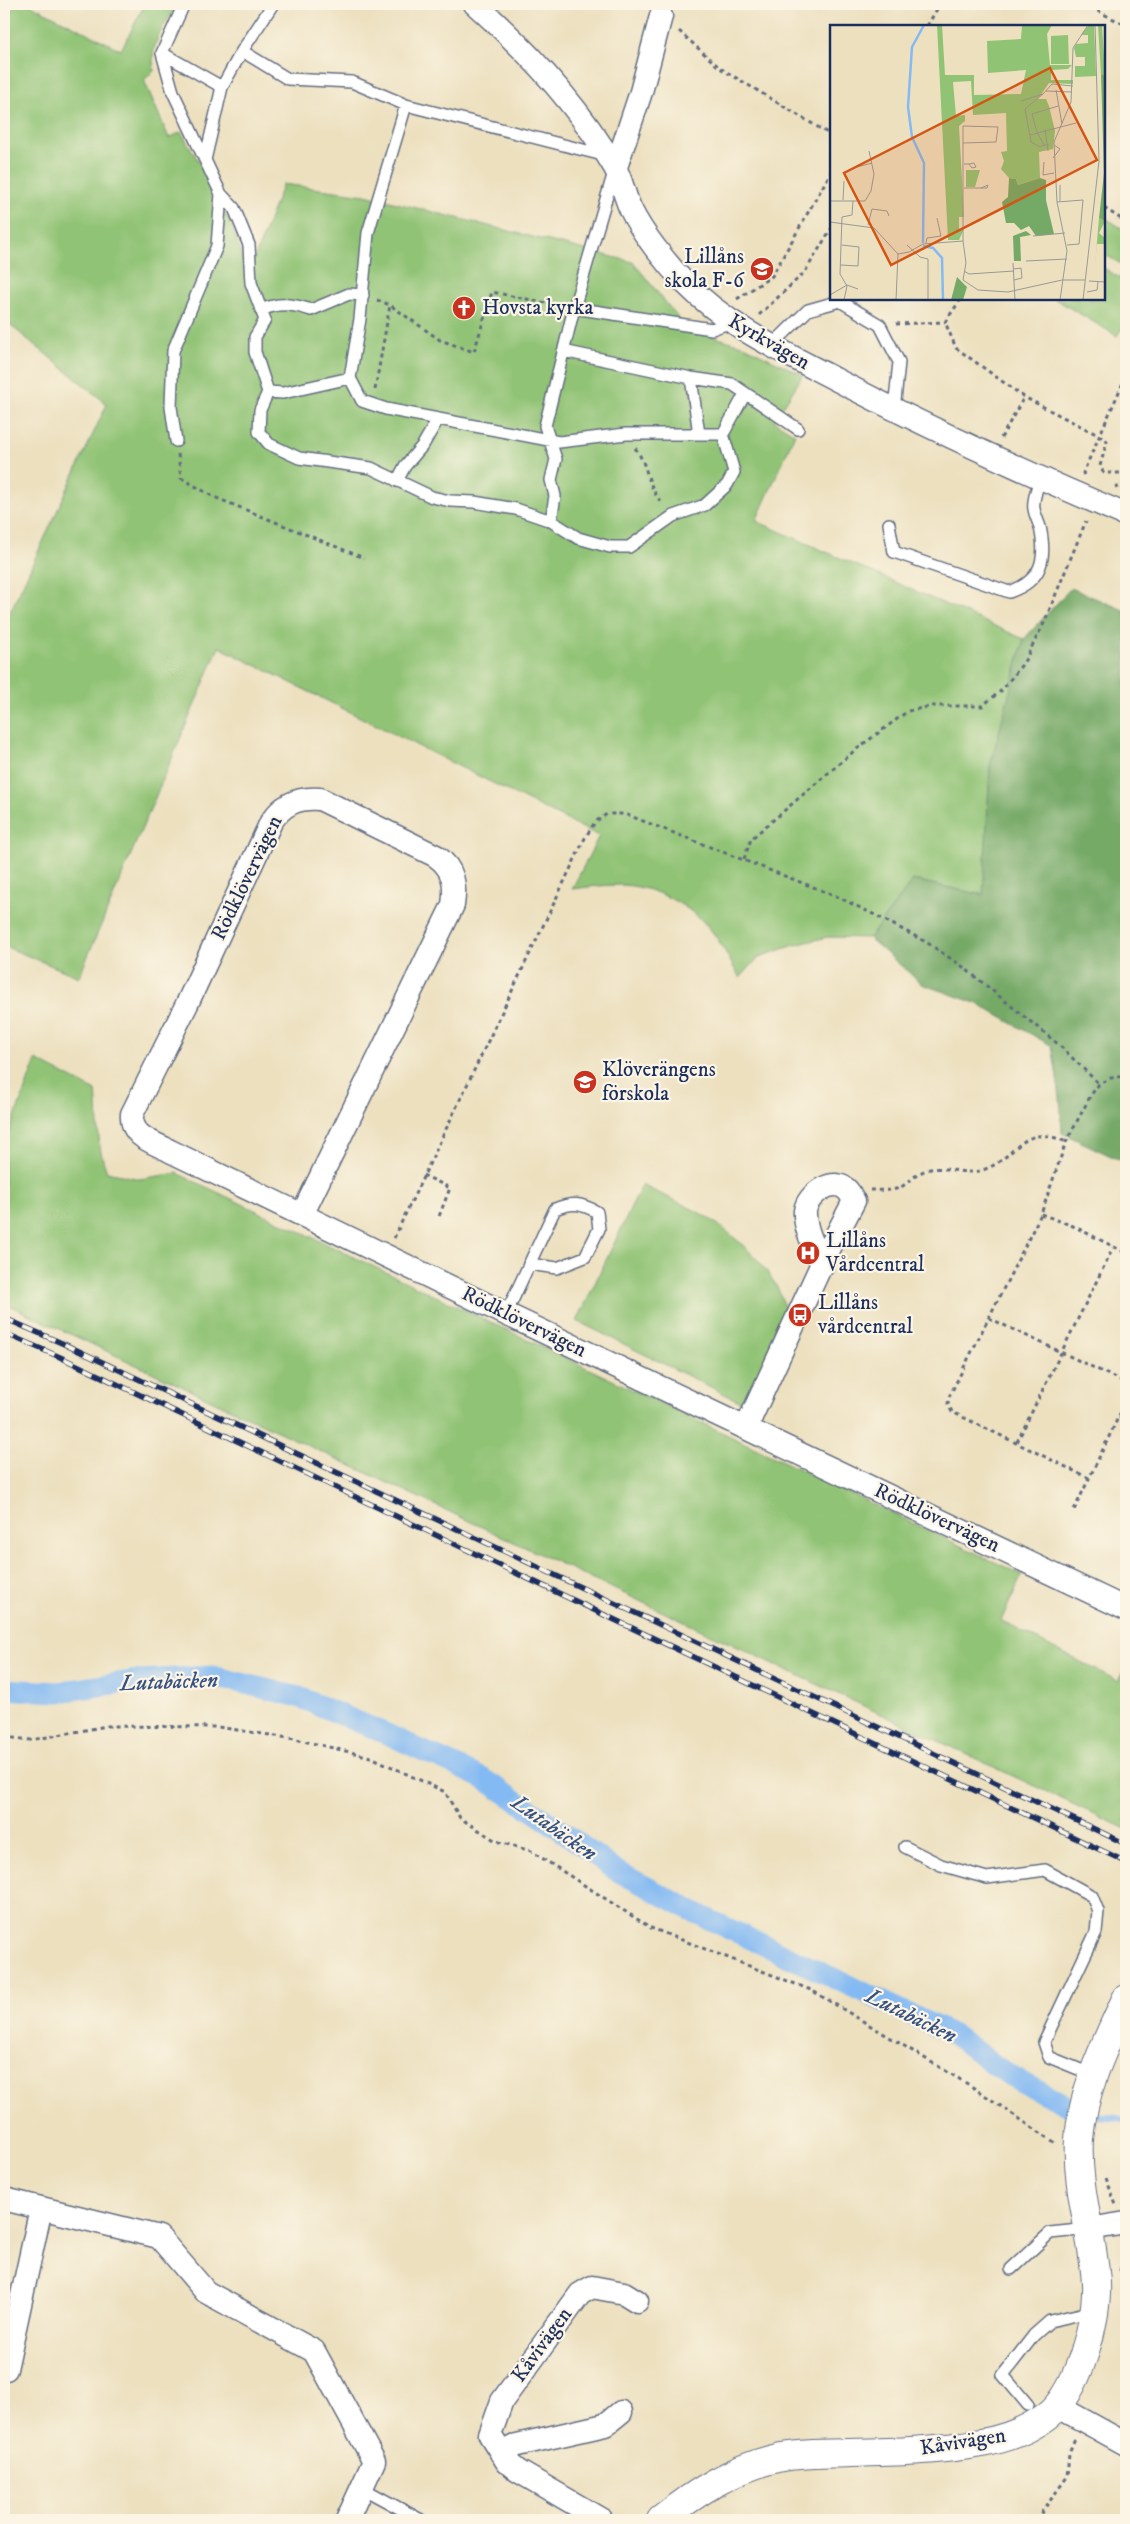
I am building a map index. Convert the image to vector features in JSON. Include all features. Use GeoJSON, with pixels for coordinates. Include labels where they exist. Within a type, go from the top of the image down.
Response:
{"type":"FeatureCollection","features":[{"type":"Feature","properties":{"kind":"street","name":"Kyrkvägen"},"geometry":{"type":"LineString","coordinates":[[484,8],[560,89],[612,162],[631,211],[661,254],[684,282],[730,322],[771,346],[894,410],[991,456],[1126,515]]}},
{"type":"Feature","properties":{"kind":"street"},"geometry":{"type":"LineString","coordinates":[[612,162],[641,92],[662,16]]}},
{"type":"Feature","properties":{"kind":"street","name":"Rödklövervägen"},"geometry":{"type":"LineString","coordinates":[[302,1215],[453,905],[456,888],[446,863],[436,856],[320,799],[311,798],[289,803],[279,810],[271,822],[132,1114],[131,1124],[136,1133],[144,1138],[386,1256],[506,1314],[1126,1609]]}},
{"type":"Feature","properties":{"kind":"street"},"geometry":{"type":"LineString","coordinates":[[746,1428],[854,1201],[848,1190],[837,1185],[820,1189],[810,1199],[805,1209],[806,1223],[822,1266]]}},
{"type":"Feature","properties":{"kind":"street","name":"Kåvivägen"},"geometry":{"type":"LineString","coordinates":[[661,2520],[708,2484],[758,2463],[803,2454],[899,2451],[993,2441],[1018,2434],[1048,2416],[1057,2406],[1076,2376],[1092,2330],[1094,2311],[1096,2285],[1080,2175],[1079,2149],[1084,2103],[1092,2075],[1126,1999]]}},
{"type":"Feature","properties":{"kind":"street"},"geometry":{"type":"LineString","coordinates":[[4,2199],[159,2237],[206,2292],[314,2351],[374,2462],[347,2520]]}},
{"type":"Feature","properties":{"kind":"street"},"geometry":{"type":"LineString","coordinates":[[6,2369],[41,2208]]}},
{"type":"Feature","properties":{"kind":"street"},"geometry":{"type":"LineString","coordinates":[[1089,2229],[1126,2223]]}},
{"type":"Feature","properties":{"kind":"street","name":"Kåvivägen"},"geometry":{"type":"LineString","coordinates":[[602,2520],[518,2471],[507,2462],[490,2435],[502,2401],[580,2294],[592,2287],[624,2293],[638,2301]]}},
{"type":"Feature","properties":{"kind":"street"},"geometry":{"type":"LineString","coordinates":[[1057,2406],[1126,2444]]}},
{"type":"Feature","properties":{"kind":"street"},"geometry":{"type":"LineString","coordinates":[[502,2453],[517,2445],[605,2426],[621,2412]]}},
{"type":"Feature","properties":{"kind":"lane"},"geometry":{"type":"LineString","coordinates":[[184,4],[162,53],[173,92],[221,194],[234,208],[249,245],[251,283],[265,320],[255,337],[255,352],[268,392],[260,410],[259,432],[269,444],[299,458],[371,468],[432,497],[450,502],[474,502],[516,509],[551,520],[578,538],[610,548],[629,547],[673,516],[705,505],[727,485],[734,472],[723,434],[745,394]]}},
{"type":"Feature","properties":{"kind":"lane"},"geometry":{"type":"LineString","coordinates":[[205,160],[222,87],[242,51],[273,4]]}},
{"type":"Feature","properties":{"kind":"lane"},"geometry":{"type":"LineString","coordinates":[[242,51],[288,79],[352,82],[406,105],[612,162],[545,426],[556,459],[552,480],[555,496],[551,520]]}},
{"type":"Feature","properties":{"kind":"lane"},"geometry":{"type":"LineString","coordinates":[[162,53],[222,87]]}},
{"type":"Feature","properties":{"kind":"lane"},"geometry":{"type":"LineString","coordinates":[[406,105],[368,233],[363,294],[350,378],[362,401],[438,419],[559,442],[626,434],[723,434]]}},
{"type":"Feature","properties":{"kind":"lane"},"geometry":{"type":"LineString","coordinates":[[176,441],[171,407],[174,351],[217,246],[221,194]]}},
{"type":"Feature","properties":{"kind":"lane"},"geometry":{"type":"LineString","coordinates":[[261,310],[274,304],[294,305],[311,310],[349,294],[363,294]]}},
{"type":"Feature","properties":{"kind":"lane"},"geometry":{"type":"LineString","coordinates":[[771,346],[808,310],[840,301],[880,325],[899,362],[894,410]]}},
{"type":"Feature","properties":{"kind":"lane"},"geometry":{"type":"LineString","coordinates":[[574,308],[712,329],[730,322]]}},
{"type":"Feature","properties":{"kind":"lane"},"geometry":{"type":"LineString","coordinates":[[563,351],[692,378],[732,384],[798,429]]}},
{"type":"Feature","properties":{"kind":"lane"},"geometry":{"type":"LineString","coordinates":[[268,392],[283,393],[350,378]]}},
{"type":"Feature","properties":{"kind":"lane"},"geometry":{"type":"LineString","coordinates":[[692,378],[699,434]]}},
{"type":"Feature","properties":{"kind":"lane"},"geometry":{"type":"LineString","coordinates":[[397,481],[405,466],[423,445],[438,419]]}},
{"type":"Feature","properties":{"kind":"lane"},"geometry":{"type":"LineString","coordinates":[[889,524],[894,552],[1009,592],[1026,586],[1038,573],[1044,552],[1040,526],[1033,507],[1040,478]]}},
{"type":"Feature","properties":{"kind":"lane"},"geometry":{"type":"LineString","coordinates":[[506,1314],[529,1264],[555,1209],[567,1204],[582,1203],[597,1212],[599,1229],[585,1257],[557,1268],[529,1264]]}},
{"type":"Feature","properties":{"kind":"lane"},"geometry":{"type":"LineString","coordinates":[[905,1846],[941,1865],[987,1878],[1045,1870],[1092,1896],[1098,1910],[1096,1932],[1044,2042],[1049,2057],[1092,2075]]}},
{"type":"Feature","properties":{"kind":"lane"},"geometry":{"type":"LineString","coordinates":[[1012,2269],[1050,2233],[1089,2229]]}},
{"type":"Feature","properties":{"kind":"lane"},"geometry":{"type":"LineString","coordinates":[[1028,2405],[1003,2375],[1034,2335],[1050,2320],[1094,2311]]}},
{"type":"Feature","properties":{"kind":"lane"},"geometry":{"type":"LineString","coordinates":[[362,2488],[421,2520]]}},
{"type":"Feature","properties":{"kind":"path"},"geometry":{"type":"LineString","coordinates":[[928,25],[940,4]]}},
{"type":"Feature","properties":{"kind":"path"},"geometry":{"type":"LineString","coordinates":[[1083,4],[1126,25]]}},
{"type":"Feature","properties":{"kind":"path"},"geometry":{"type":"LineString","coordinates":[[662,16],[720,68],[830,134]]}},
{"type":"Feature","properties":{"kind":"path"},"geometry":{"type":"LineString","coordinates":[[730,322],[772,276],[830,174]]}},
{"type":"Feature","properties":{"kind":"path"},"geometry":{"type":"LineString","coordinates":[[1105,209],[1126,222]]}},
{"type":"Feature","properties":{"kind":"path"},"geometry":{"type":"LineString","coordinates":[[730,322],[805,272],[830,231]]}},
{"type":"Feature","properties":{"kind":"path"},"geometry":{"type":"LineString","coordinates":[[363,294],[390,305],[440,340],[474,352],[492,292],[574,308]]}},
{"type":"Feature","properties":{"kind":"path"},"geometry":{"type":"LineString","coordinates":[[945,322],[960,300]]}},
{"type":"Feature","properties":{"kind":"path"},"geometry":{"type":"LineString","coordinates":[[372,404],[390,305]]}},
{"type":"Feature","properties":{"kind":"path"},"geometry":{"type":"LineString","coordinates":[[880,325],[945,322]]}},
{"type":"Feature","properties":{"kind":"path"},"geometry":{"type":"LineString","coordinates":[[945,322],[956,348],[1024,397],[1107,441],[1100,466],[1104,473],[1126,473]]}},
{"type":"Feature","properties":{"kind":"path"},"geometry":{"type":"LineString","coordinates":[[1088,479],[1083,473],[1126,376]]}},
{"type":"Feature","properties":{"kind":"path"},"geometry":{"type":"LineString","coordinates":[[991,456],[1024,397]]}},
{"type":"Feature","properties":{"kind":"path"},"geometry":{"type":"LineString","coordinates":[[626,434],[642,457],[653,493],[673,516]]}},
{"type":"Feature","properties":{"kind":"path"},"geometry":{"type":"LineString","coordinates":[[176,441],[181,478],[214,497],[364,558]]}},
{"type":"Feature","properties":{"kind":"path"},"geometry":{"type":"LineString","coordinates":[[744,859],[751,840],[854,751],[908,710],[932,706],[982,706],[1002,690],[1024,662],[1044,623],[1087,519]]}},
{"type":"Feature","properties":{"kind":"path"},"geometry":{"type":"LineString","coordinates":[[386,1256],[463,1090],[492,1035],[520,969],[595,822],[607,814],[625,814],[744,859],[836,896],[926,942],[962,966],[1050,1037],[1099,1084]]}},
{"type":"Feature","properties":{"kind":"path"},"geometry":{"type":"LineString","coordinates":[[1089,1478],[952,1412],[948,1404],[951,1391],[1041,1214],[1066,1142],[1091,1095],[1099,1084],[1111,1078],[1126,1076]]}},
{"type":"Feature","properties":{"kind":"path"},"geometry":{"type":"LineString","coordinates":[[854,1201],[864,1192],[900,1188],[914,1176],[932,1169],[980,1171],[995,1164],[1022,1141],[1034,1135],[1045,1135],[1066,1142]]}},
{"type":"Feature","properties":{"kind":"path"},"geometry":{"type":"LineString","coordinates":[[423,1175],[450,1188],[438,1219]]}},
{"type":"Feature","properties":{"kind":"path"},"geometry":{"type":"LineString","coordinates":[[1041,1214],[1073,1226],[1126,1253]]}},
{"type":"Feature","properties":{"kind":"path"},"geometry":{"type":"LineString","coordinates":[[1017,1442],[1113,1248]]}},
{"type":"Feature","properties":{"kind":"path"},"geometry":{"type":"LineString","coordinates":[[989,1318],[1126,1383]]}},
{"type":"Feature","properties":{"kind":"path"},"geometry":{"type":"LineString","coordinates":[[1074,1510],[1126,1400]]}},
{"type":"Feature","properties":{"kind":"path"},"geometry":{"type":"LineString","coordinates":[[1119,1417],[1126,1420]]}},
{"type":"Feature","properties":{"kind":"path"},"geometry":{"type":"LineString","coordinates":[[4,1737],[31,1740],[107,1726],[218,1727],[295,1739],[371,1757],[445,1792],[460,1818],[496,1841],[532,1851],[651,1928],[811,1990],[971,2086],[1063,2148],[1079,2149]]}},
{"type":"Feature","properties":{"kind":"path"},"geometry":{"type":"LineString","coordinates":[[1036,2520],[1067,2477],[1069,2453],[1084,2421]]}},
{"type":"Feature","properties":{"kind":"green space"},"geometry":{"type":"Polygon","coordinates":[[[4,4],[29,4],[121,50],[145,4],[179,4],[163,27],[156,43],[153,61],[154,71],[144,80],[169,138],[181,132],[202,167],[215,199],[231,222],[248,275],[283,184],[365,195],[633,262],[687,329],[742,345],[803,375],[774,421],[795,434],[756,521],[1024,639],[990,766],[984,895],[913,880],[869,938],[827,937],[795,945],[759,957],[740,978],[710,929],[691,912],[669,898],[644,888],[631,886],[607,885],[572,889],[599,836],[219,647],[79,977],[4,946],[4,625],[107,404],[4,320],[4,4]]]}},
{"type":"Feature","properties":{"kind":"green space"},"geometry":{"type":"Polygon","coordinates":[[[1105,218],[1126,231],[1126,267],[1105,255],[1105,218]]]}},
{"type":"Feature","properties":{"kind":"green space"},"geometry":{"type":"Polygon","coordinates":[[[1105,269],[1126,282],[1126,321],[1117,336],[1057,300],[1105,300],[1105,269]]]}},
{"type":"Feature","properties":{"kind":"green space"},"geometry":{"type":"Polygon","coordinates":[[[1071,588],[1126,611],[1126,1163],[1062,1133],[1060,1098],[1052,1046],[978,1004],[922,984],[869,938],[913,880],[983,895],[990,766],[1024,639],[1071,588]]]}},
{"type":"Feature","properties":{"kind":"green space"},"geometry":{"type":"Polygon","coordinates":[[[36,1060],[96,1091],[99,1142],[107,1172],[140,1179],[177,1173],[1022,1575],[1001,1621],[1118,1681],[1126,1666],[1126,1829],[4,1303],[4,1146],[36,1060]]]}},
{"type":"Feature","properties":{"kind":"green space"},"geometry":{"type":"Polygon","coordinates":[[[642,1185],[707,1217],[719,1225],[757,1260],[777,1288],[783,1303],[784,1323],[745,1404],[577,1321],[642,1185]]]}},
{"type":"Feature","properties":{"kind":"waterway","name":"Lutabäcken"},"geometry":{"type":"LineString","coordinates":[[4,1689],[58,1692],[139,1680],[212,1676],[299,1697],[389,1735],[482,1778],[555,1826],[615,1870],[702,1916],[954,2035],[1010,2076],[1068,2106]]}},
{"type":"Feature","properties":{"kind":"waterway","name":"Lutabäcken"},"geometry":{"type":"LineString","coordinates":[[1099,2116],[1126,2119]]}},
{"type":"Feature","properties":{"kind":"railway"},"geometry":{"type":"LineString","coordinates":[[4,1318],[64,1344],[1126,1844]]}},
{"type":"Feature","properties":{"kind":"railway"},"geometry":{"type":"LineString","coordinates":[[4,1333],[60,1357],[1126,1862]]}},
{"type":"Feature","properties":{"kind":"place","name":"Lillåns skola F-6"},"geometry":{"type":"Point","coordinates":[762,269]}},
{"type":"Feature","properties":{"kind":"place","name":"Hovsta kyrka"},"geometry":{"type":"Point","coordinates":[464,308]}},
{"type":"Feature","properties":{"kind":"place","name":"Klöverängens förskola"},"geometry":{"type":"Point","coordinates":[585,1082]}},
{"type":"Feature","properties":{"kind":"place","name":"Lillåns Vårdcentral"},"geometry":{"type":"Point","coordinates":[808,1253]}},
{"type":"Feature","properties":{"kind":"place","name":"Lillåns vårdcentral"},"geometry":{"type":"Point","coordinates":[800,1315]}}]}
